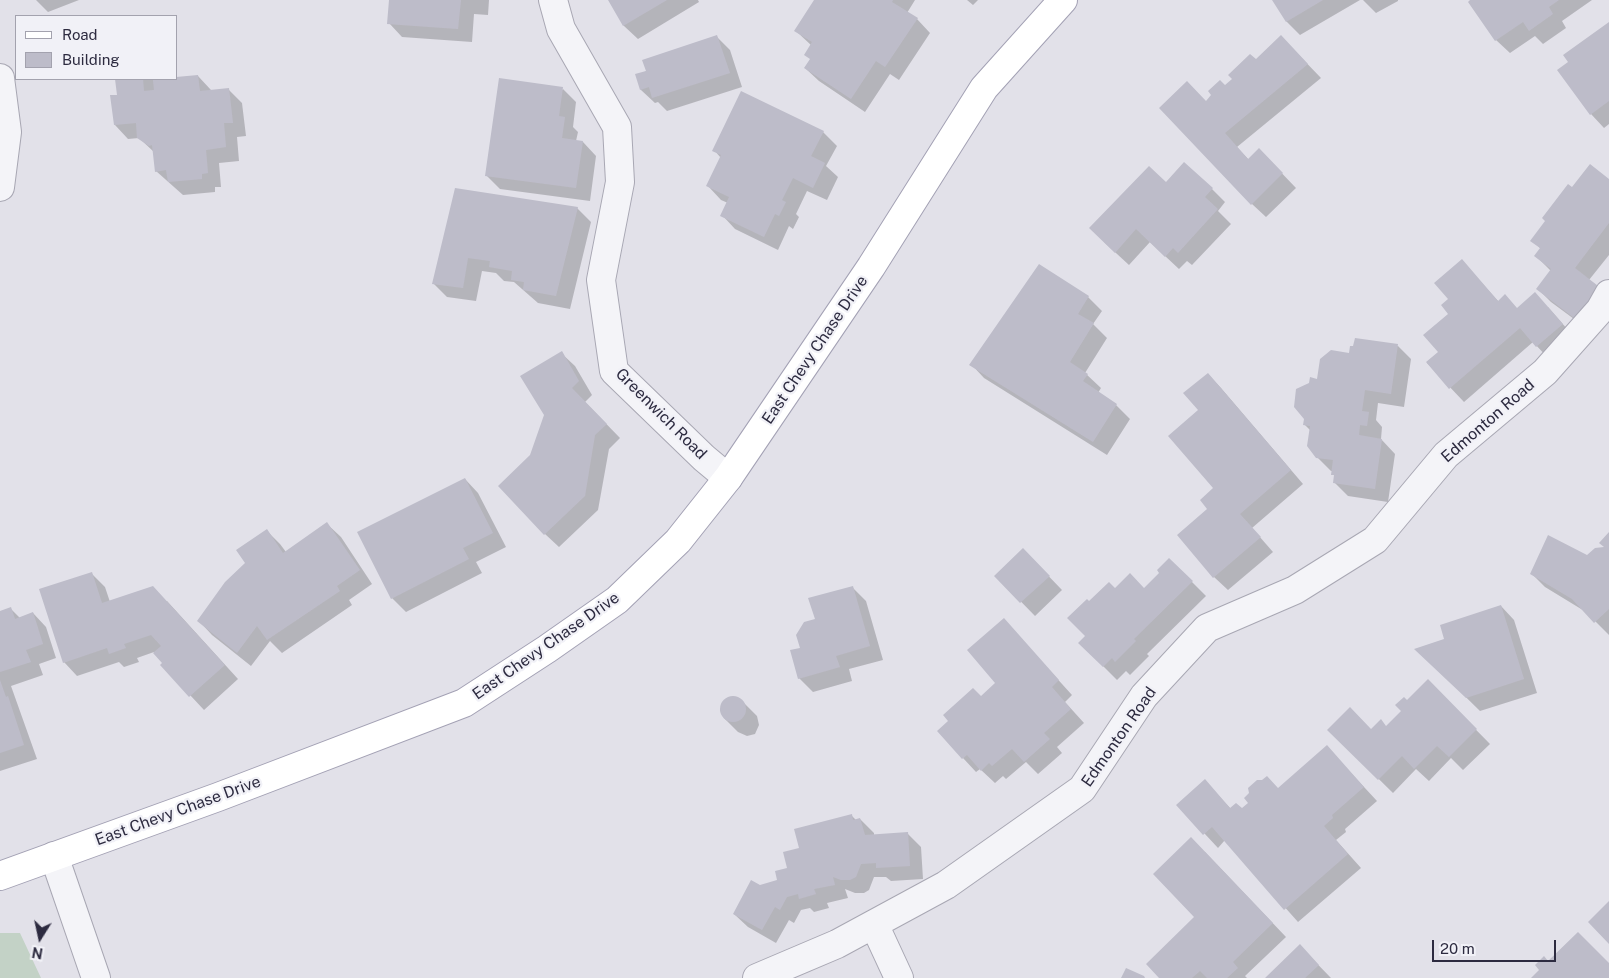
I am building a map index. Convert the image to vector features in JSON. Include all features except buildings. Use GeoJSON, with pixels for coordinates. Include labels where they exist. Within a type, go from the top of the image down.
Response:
{"type":"FeatureCollection","features":[{"type":"Feature","properties":{"kind":"main road","name":"East Chevy Chase Drive"},"geometry":{"type":"LineString","coordinates":[[0,876],[218,797],[464,703],[547,649],[616,600],[678,541],[728,478],[872,267],[984,88],[1063,0]]}},
{"type":"Feature","properties":{"kind":"street","name":"Greenwich Road"},"geometry":{"type":"LineString","coordinates":[[553,0],[561,29],[617,127],[620,182],[601,280],[614,371],[704,458],[728,478]]}},
{"type":"Feature","properties":{"kind":"street"},"geometry":{"type":"LineString","coordinates":[[0,78],[7,132],[0,187]]}},
{"type":"Feature","properties":{"kind":"street","name":"Edmonton Road"},"geometry":{"type":"LineString","coordinates":[[758,978],[838,944],[946,886],[1082,789],[1144,696],[1207,628],[1295,590],[1375,540],[1446,455],[1545,372],[1600,310],[1609,294]]}},
{"type":"Feature","properties":{"kind":"street"},"geometry":{"type":"LineString","coordinates":[[54,856],[96,978]]}},
{"type":"Feature","properties":{"kind":"street"},"geometry":{"type":"LineString","coordinates":[[874,924],[899,978]]}},
{"type":"Feature","properties":{"kind":"green space"},"geometry":{"type":"Polygon","coordinates":[[[0,933],[20,933],[41,978],[0,978],[0,933]]]}}]}
